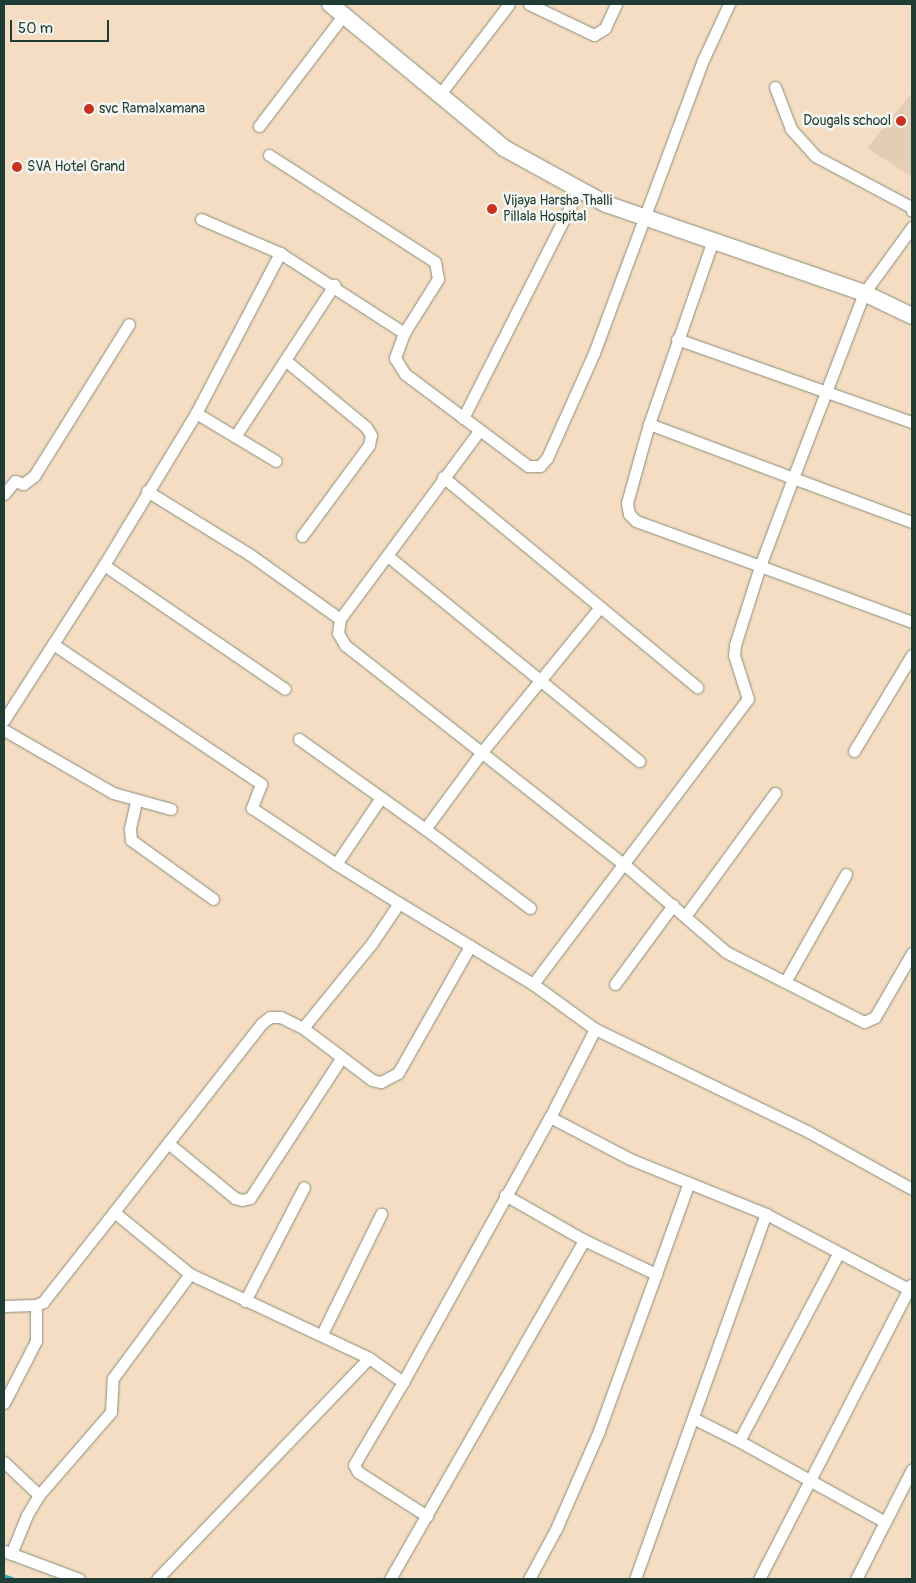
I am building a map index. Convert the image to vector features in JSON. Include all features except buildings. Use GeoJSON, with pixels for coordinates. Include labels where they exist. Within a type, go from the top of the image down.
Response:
{"type":"FeatureCollection","features":[{"type":"Feature","properties":{"kind":"street"},"geometry":{"type":"LineString","coordinates":[[330,4],[344,13],[504,148],[579,189],[645,219],[864,293],[912,316]]}},
{"type":"Feature","properties":{"kind":"street"},"geometry":{"type":"LineString","coordinates":[[440,94],[509,4]]}},
{"type":"Feature","properties":{"kind":"street"},"geometry":{"type":"LineString","coordinates":[[529,4],[594,35],[605,28],[616,4]]}},
{"type":"Feature","properties":{"kind":"street"},"geometry":{"type":"LineString","coordinates":[[270,154],[435,262],[438,279],[404,333],[395,358],[398,368],[528,466],[540,466],[547,458],[594,353],[704,58],[730,4]]}},
{"type":"Feature","properties":{"kind":"street"},"geometry":{"type":"LineString","coordinates":[[259,126],[344,13]]}},
{"type":"Feature","properties":{"kind":"street"},"geometry":{"type":"LineString","coordinates":[[776,87],[791,129],[814,156],[911,207],[912,211]]}},
{"type":"Feature","properties":{"kind":"street"},"geometry":{"type":"LineString","coordinates":[[463,418],[579,189]]}},
{"type":"Feature","properties":{"kind":"street"},"geometry":{"type":"LineString","coordinates":[[201,219],[280,253],[334,285],[404,333]]}},
{"type":"Feature","properties":{"kind":"street"},"geometry":{"type":"LineString","coordinates":[[533,984],[746,705],[748,692],[734,655],[735,645],[760,566],[794,478],[824,392],[864,293],[912,227]]}},
{"type":"Feature","properties":{"kind":"street"},"geometry":{"type":"LineString","coordinates":[[712,243],[649,424],[627,503],[629,514],[636,521],[912,622]]}},
{"type":"Feature","properties":{"kind":"street"},"geometry":{"type":"LineString","coordinates":[[4,720],[104,565],[147,491],[196,413],[280,253]]}},
{"type":"Feature","properties":{"kind":"street"},"geometry":{"type":"LineString","coordinates":[[236,435],[334,285]]}},
{"type":"Feature","properties":{"kind":"street"},"geometry":{"type":"LineString","coordinates":[[4,494],[14,481],[23,484],[34,476],[129,324]]}},
{"type":"Feature","properties":{"kind":"street"},"geometry":{"type":"LineString","coordinates":[[677,339],[912,422]]}},
{"type":"Feature","properties":{"kind":"street"},"geometry":{"type":"LineString","coordinates":[[284,360],[366,428],[371,435],[369,445],[302,536]]}},
{"type":"Feature","properties":{"kind":"street"},"geometry":{"type":"LineString","coordinates":[[196,413],[236,435],[276,461]]}},
{"type":"Feature","properties":{"kind":"street"},"geometry":{"type":"LineString","coordinates":[[649,424],[912,522]]}},
{"type":"Feature","properties":{"kind":"street"},"geometry":{"type":"LineString","coordinates":[[480,430],[443,477],[389,557],[340,619],[338,634],[345,645],[624,864],[726,952],[858,1020],[870,1021],[912,953]]}},
{"type":"Feature","properties":{"kind":"street"},"geometry":{"type":"LineString","coordinates":[[443,477],[697,687]]}},
{"type":"Feature","properties":{"kind":"street"},"geometry":{"type":"LineString","coordinates":[[147,491],[249,554],[340,619]]}},
{"type":"Feature","properties":{"kind":"street"},"geometry":{"type":"LineString","coordinates":[[389,557],[639,761]]}},
{"type":"Feature","properties":{"kind":"street"},"geometry":{"type":"LineString","coordinates":[[104,565],[285,689]]}},
{"type":"Feature","properties":{"kind":"street"},"geometry":{"type":"LineString","coordinates":[[425,830],[481,753],[600,608]]}},
{"type":"Feature","properties":{"kind":"street"},"geometry":{"type":"LineString","coordinates":[[53,644],[261,784],[252,808],[336,864],[533,984],[595,1029],[807,1131],[912,1189]]}},
{"type":"Feature","properties":{"kind":"street"},"geometry":{"type":"LineString","coordinates":[[854,751],[912,656]]}},
{"type":"Feature","properties":{"kind":"street"},"geometry":{"type":"LineString","coordinates":[[4,730],[92,782],[136,802],[171,809]]}},
{"type":"Feature","properties":{"kind":"street"},"geometry":{"type":"LineString","coordinates":[[299,739],[530,908]]}},
{"type":"Feature","properties":{"kind":"street"},"geometry":{"type":"LineString","coordinates":[[686,916],[775,793]]}},
{"type":"Feature","properties":{"kind":"street"},"geometry":{"type":"LineString","coordinates":[[336,864],[380,799]]}},
{"type":"Feature","properties":{"kind":"street"},"geometry":{"type":"LineString","coordinates":[[136,802],[130,829],[131,840],[213,899]]}},
{"type":"Feature","properties":{"kind":"street"},"geometry":{"type":"LineString","coordinates":[[785,982],[846,874]]}},
{"type":"Feature","properties":{"kind":"street"},"geometry":{"type":"LineString","coordinates":[[303,1028],[372,943],[399,903]]}},
{"type":"Feature","properties":{"kind":"street"},"geometry":{"type":"LineString","coordinates":[[615,984],[673,905]]}},
{"type":"Feature","properties":{"kind":"street"},"geometry":{"type":"LineString","coordinates":[[4,1306],[36,1305],[50,1294],[262,1023],[270,1017],[280,1017],[303,1028],[372,1080],[381,1082],[393,1077],[470,946]]}},
{"type":"Feature","properties":{"kind":"street"},"geometry":{"type":"LineString","coordinates":[[428,1516],[358,1472],[354,1465],[403,1382],[550,1116],[595,1029]]}},
{"type":"Feature","properties":{"kind":"street"},"geometry":{"type":"LineString","coordinates":[[168,1143],[235,1198],[242,1200],[250,1198],[342,1057]]}},
{"type":"Feature","properties":{"kind":"street"},"geometry":{"type":"LineString","coordinates":[[550,1116],[630,1159],[766,1214],[838,1254],[911,1288],[759,1579]]}},
{"type":"Feature","properties":{"kind":"street"},"geometry":{"type":"LineString","coordinates":[[529,1579],[556,1529],[599,1431],[688,1184]]}},
{"type":"Feature","properties":{"kind":"street"},"geometry":{"type":"LineString","coordinates":[[245,1301],[304,1187]]}},
{"type":"Feature","properties":{"kind":"street"},"geometry":{"type":"LineString","coordinates":[[505,1195],[584,1240],[656,1274]]}},
{"type":"Feature","properties":{"kind":"street"},"geometry":{"type":"LineString","coordinates":[[114,1212],[190,1274],[245,1301],[322,1334],[369,1358],[403,1382]]}},
{"type":"Feature","properties":{"kind":"street"},"geometry":{"type":"LineString","coordinates":[[322,1334],[381,1214]]}},
{"type":"Feature","properties":{"kind":"street"},"geometry":{"type":"LineString","coordinates":[[635,1579],[766,1214]]}},
{"type":"Feature","properties":{"kind":"street"},"geometry":{"type":"LineString","coordinates":[[390,1579],[428,1516],[584,1240]]}},
{"type":"Feature","properties":{"kind":"street"},"geometry":{"type":"LineString","coordinates":[[739,1441],[838,1254]]}},
{"type":"Feature","properties":{"kind":"street"},"geometry":{"type":"LineString","coordinates":[[79,1579],[8,1552],[39,1495],[111,1412],[114,1406],[110,1390],[113,1378],[190,1274]]}},
{"type":"Feature","properties":{"kind":"street"},"geometry":{"type":"LineString","coordinates":[[4,1403],[36,1341],[36,1305]]}},
{"type":"Feature","properties":{"kind":"street"},"geometry":{"type":"LineString","coordinates":[[157,1579],[369,1358]]}},
{"type":"Feature","properties":{"kind":"street"},"geometry":{"type":"LineString","coordinates":[[693,1418],[739,1441],[885,1522]]}},
{"type":"Feature","properties":{"kind":"street"},"geometry":{"type":"LineString","coordinates":[[4,1462],[39,1495]]}},
{"type":"Feature","properties":{"kind":"street"},"geometry":{"type":"LineString","coordinates":[[856,1579],[912,1469]]}},
{"type":"Feature","properties":{"kind":"shaded area","name":"Dougals school"},"geometry":{"type":"Polygon","coordinates":[[[912,93],[912,177],[867,148],[912,93]]]}},
{"type":"Feature","properties":{"kind":"waterway"},"geometry":{"type":"LineString","coordinates":[[4,1576],[12,1579]]}},
{"type":"Feature","properties":{"kind":"place","name":"svc Ramalxamana"},"geometry":{"type":"Point","coordinates":[89,109]}},
{"type":"Feature","properties":{"kind":"place","name":"Dougals school"},"geometry":{"type":"Point","coordinates":[901,121]}},
{"type":"Feature","properties":{"kind":"place","name":"SVA Hotel Grand"},"geometry":{"type":"Point","coordinates":[17,167]}},
{"type":"Feature","properties":{"kind":"place","name":"Vijaya Harsha Thalli Pillala Hospital"},"geometry":{"type":"Point","coordinates":[492,209]}}]}
